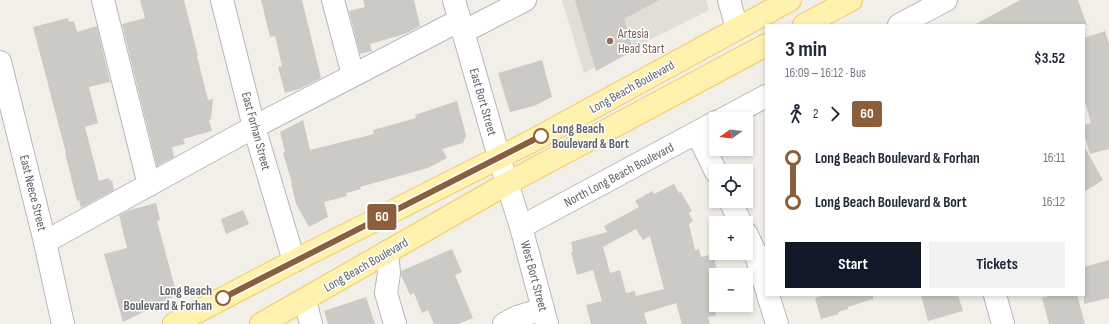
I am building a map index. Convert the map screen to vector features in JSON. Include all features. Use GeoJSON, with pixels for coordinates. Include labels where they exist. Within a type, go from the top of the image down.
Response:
{"type":"FeatureCollection","features":[{"type":"Feature","properties":{"kind":"main road","name":"Long Beach Boulevard"},"geometry":{"type":"LineString","coordinates":[[174,324],[598,106],[790,0]]}},
{"type":"Feature","properties":{"kind":"main road"},"geometry":{"type":"LineString","coordinates":[[806,24],[851,0]]}},
{"type":"Feature","properties":{"kind":"main road","name":"Long Beach Boulevard"},"geometry":{"type":"LineString","coordinates":[[261,324],[508,183],[765,46]]}},
{"type":"Feature","properties":{"kind":"street"},"geometry":{"type":"LineString","coordinates":[[103,0],[149,185]]}},
{"type":"Feature","properties":{"kind":"street","name":"East Forhan Street"},"geometry":{"type":"LineString","coordinates":[[222,0],[254,126],[294,261]]}},
{"type":"Feature","properties":{"kind":"street"},"geometry":{"type":"LineString","coordinates":[[333,0],[353,75]]}},
{"type":"Feature","properties":{"kind":"street"},"geometry":{"type":"LineString","coordinates":[[45,242],[254,126],[353,75],[459,17],[524,0]]}},
{"type":"Feature","properties":{"kind":"street"},"geometry":{"type":"LineString","coordinates":[[729,0],[737,28]]}},
{"type":"Feature","properties":{"kind":"street"},"geometry":{"type":"LineString","coordinates":[[901,24],[946,0]]}},
{"type":"Feature","properties":{"kind":"street","name":"East Bort Street"},"geometry":{"type":"LineString","coordinates":[[459,17],[499,158],[521,227]]}},
{"type":"Feature","properties":{"kind":"street","name":"East Neece Street"},"geometry":{"type":"LineString","coordinates":[[0,62],[45,242],[63,324]]}},
{"type":"Feature","properties":{"kind":"street"},"geometry":{"type":"LineString","coordinates":[[735,112],[765,97]]}},
{"type":"Feature","properties":{"kind":"street","name":"North Long Beach Boulevard"},"geometry":{"type":"LineString","coordinates":[[521,227],[709,126]]}},
{"type":"Feature","properties":{"kind":"street"},"geometry":{"type":"LineString","coordinates":[[697,133],[712,164]]}},
{"type":"Feature","properties":{"kind":"street","name":"West Bort Street"},"geometry":{"type":"LineString","coordinates":[[521,227],[545,316]]}},
{"type":"Feature","properties":{"kind":"street"},"geometry":{"type":"LineString","coordinates":[[753,248],[765,285]]}},
{"type":"Feature","properties":{"kind":"street"},"geometry":{"type":"LineString","coordinates":[[387,252],[389,273],[386,293],[395,324]]}},
{"type":"Feature","properties":{"kind":"street"},"geometry":{"type":"LineString","coordinates":[[768,296],[777,324]]}},
{"type":"Feature","properties":{"kind":"street"},"geometry":{"type":"LineString","coordinates":[[994,296],[1003,324]]}},
{"type":"Feature","properties":{"kind":"street"},"geometry":{"type":"LineString","coordinates":[[305,300],[311,324]]}},
{"type":"Feature","properties":{"kind":"street"},"geometry":{"type":"LineString","coordinates":[[504,324],[517,317],[545,316]]}},
{"type":"Feature","properties":{"kind":"shaded area","name":"Artesia Head Start"},"geometry":{"type":"Polygon","coordinates":[[[562,0],[706,0],[709,10],[584,73],[562,0]]]}},
{"type":"Feature","properties":{"kind":"building"},"geometry":{"type":"Polygon","coordinates":[[[140,0],[184,0],[208,100],[213,99],[211,119],[209,120],[212,131],[183,139],[185,144],[172,147],[174,157],[157,166],[122,24],[145,18],[140,0]]]}},
{"type":"Feature","properties":{"kind":"building"},"geometry":{"type":"Polygon","coordinates":[[[261,0],[302,0],[321,78],[299,89],[285,93],[278,67],[282,66],[275,36],[270,37],[261,0]]]}},
{"type":"Feature","properties":{"kind":"building"},"geometry":{"type":"Polygon","coordinates":[[[363,0],[414,0],[420,26],[405,34],[370,44],[372,51],[360,54],[349,11],[365,7],[363,0]]]}},
{"type":"Feature","properties":{"kind":"building"},"geometry":{"type":"Polygon","coordinates":[[[575,0],[659,0],[624,19],[633,50],[596,71],[575,0]]]}},
{"type":"Feature","properties":{"kind":"building"},"geometry":{"type":"Polygon","coordinates":[[[1020,0],[1078,0],[1087,25],[1085,24],[976,24],[1020,0]]]}},
{"type":"Feature","properties":{"kind":"building"},"geometry":{"type":"Polygon","coordinates":[[[68,18],[69,22],[74,21],[77,32],[97,26],[110,82],[89,87],[98,123],[85,127],[99,181],[109,178],[110,181],[112,180],[114,190],[81,208],[79,200],[77,201],[33,27],[68,18]]]}},
{"type":"Feature","properties":{"kind":"building"},"geometry":{"type":"Polygon","coordinates":[[[1105,31],[1109,43],[1109,149],[1090,154],[1085,137],[1085,125],[1091,123],[1085,102],[1085,38],[1105,31]]]}},
{"type":"Feature","properties":{"kind":"building"},"geometry":{"type":"Polygon","coordinates":[[[542,60],[552,97],[534,106],[510,112],[498,73],[542,60]]]}},
{"type":"Feature","properties":{"kind":"building"},"geometry":{"type":"Polygon","coordinates":[[[457,101],[466,135],[463,143],[442,149],[447,158],[428,168],[360,187],[361,189],[346,193],[347,196],[324,202],[328,217],[309,227],[296,204],[292,183],[283,153],[285,152],[280,132],[303,120],[310,150],[374,134],[373,130],[416,118],[415,115],[457,101]]]}},
{"type":"Feature","properties":{"kind":"building"},"geometry":{"type":"Polygon","coordinates":[[[1085,148],[1103,180],[1085,191],[1085,148]]]}},
{"type":"Feature","properties":{"kind":"building"},"geometry":{"type":"Polygon","coordinates":[[[674,184],[679,193],[681,192],[692,211],[689,213],[693,221],[689,224],[695,250],[699,249],[701,257],[709,255],[709,260],[714,260],[716,268],[709,268],[709,312],[715,312],[716,315],[708,317],[710,324],[682,324],[676,303],[644,313],[647,324],[591,324],[586,305],[602,301],[593,270],[577,275],[571,252],[573,252],[571,242],[607,232],[604,226],[639,207],[635,201],[652,191],[654,194],[674,184]],[[636,229],[603,247],[610,273],[620,270],[626,293],[635,291],[636,296],[664,289],[650,236],[643,240],[636,229]]]}},
{"type":"Feature","properties":{"kind":"building"},"geometry":{"type":"Polygon","coordinates":[[[156,203],[160,220],[157,221],[177,295],[123,322],[104,254],[127,248],[119,215],[130,210],[156,203]]]}},
{"type":"Feature","properties":{"kind":"building"},"geometry":{"type":"Polygon","coordinates":[[[243,210],[249,224],[226,234],[221,219],[243,210]]]}},
{"type":"Feature","properties":{"kind":"building"},"geometry":{"type":"Polygon","coordinates":[[[452,249],[462,272],[455,275],[473,318],[458,324],[434,324],[428,310],[422,313],[414,293],[410,295],[401,275],[401,271],[452,249]]]}},
{"type":"Feature","properties":{"kind":"building"},"geometry":{"type":"Polygon","coordinates":[[[1109,260],[1109,298],[1084,304],[1085,267],[1109,260]]]}},
{"type":"Feature","properties":{"kind":"building"},"geometry":{"type":"Polygon","coordinates":[[[822,296],[873,296],[873,299],[848,307],[848,309],[838,312],[839,314],[821,319],[815,298],[822,296]]]}},
{"type":"Feature","properties":{"kind":"building"},"geometry":{"type":"Polygon","coordinates":[[[921,296],[958,296],[963,311],[928,321],[921,296]]]}},
{"type":"Feature","properties":{"kind":"building"},"geometry":{"type":"Polygon","coordinates":[[[1049,296],[1077,296],[1085,324],[1049,324],[1042,298],[1049,296]]]}},
{"type":"Feature","properties":{"kind":"building"},"geometry":{"type":"Polygon","coordinates":[[[366,297],[375,324],[328,324],[324,311],[366,297]]]}},
{"type":"Feature","properties":{"kind":"bus line","name":"60"},"geometry":{"type":"LineString","coordinates":[[223,298],[541,136]]}},
{"type":"Feature","properties":{"kind":"place","name":"Artesia Head Start"},"geometry":{"type":"Point","coordinates":[610,41]}},
{"type":"Feature","properties":{"kind":"place","name":"Long Beach Boulevard & Bort"},"geometry":{"type":"Point","coordinates":[541,136]}},
{"type":"Feature","properties":{"kind":"place","name":"Long Beach Boulevard & Forhan"},"geometry":{"type":"Point","coordinates":[223,298]}}]}
